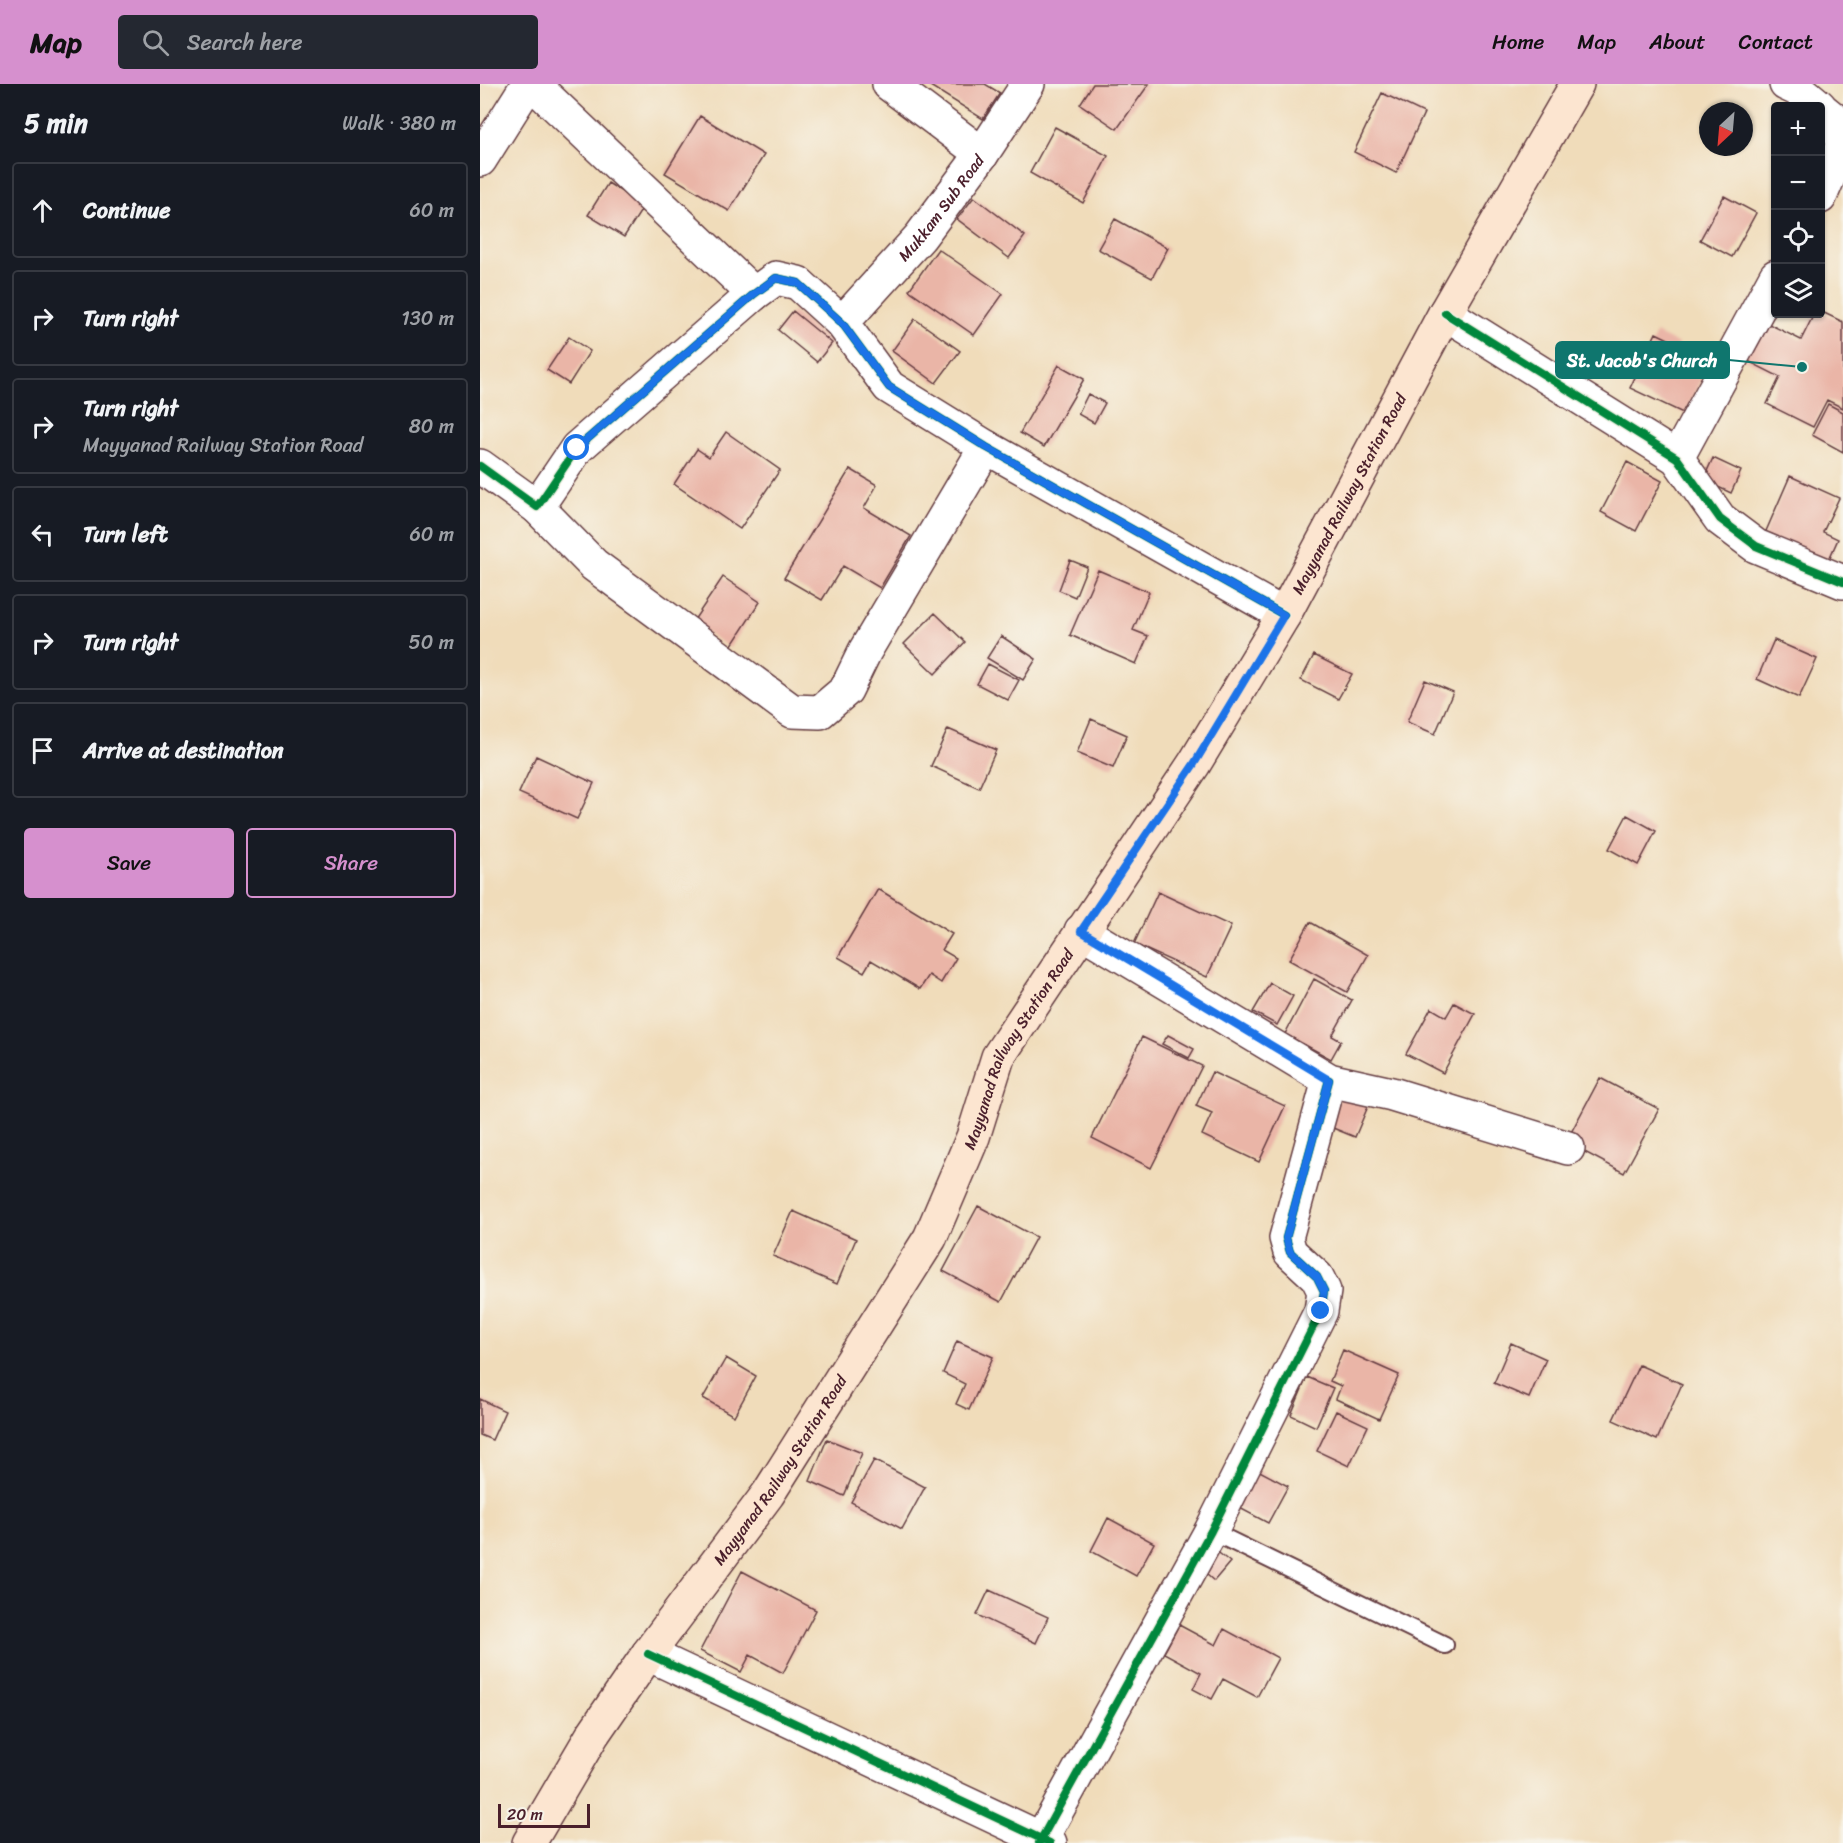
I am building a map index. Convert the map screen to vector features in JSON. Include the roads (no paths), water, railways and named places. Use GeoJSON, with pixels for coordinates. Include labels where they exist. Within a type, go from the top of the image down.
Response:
{"type":"FeatureCollection","features":[{"type":"Feature","properties":{"kind":"main road","name":"Mayyanad Railway Station Road"},"geometry":{"type":"LineString","coordinates":[[530,1843],[593,1734],[648,1654],[768,1494],[930,1238],[974,1137],[998,1057],[1194,764],[1284,615],[1444,313],[1577,84]]}},
{"type":"Feature","properties":{"kind":"street"},"geometry":{"type":"LineString","coordinates":[[480,160],[528,84]]}},
{"type":"Feature","properties":{"kind":"street"},"geometry":{"type":"LineString","coordinates":[[533,84],[754,294]]}},
{"type":"Feature","properties":{"kind":"street"},"geometry":{"type":"LineString","coordinates":[[889,84],[981,154]]}},
{"type":"Feature","properties":{"kind":"street","name":"Mukkam Sub Road"},"geometry":{"type":"LineString","coordinates":[[842,323],[920,237],[981,154],[1028,84]]}},
{"type":"Feature","properties":{"kind":"street"},"geometry":{"type":"LineString","coordinates":[[1786,84],[1801,91],[1831,115],[1841,148],[1825,187]]}},
{"type":"Feature","properties":{"kind":"street"},"geometry":{"type":"LineString","coordinates":[[537,507],[577,448],[754,294],[776,278],[798,283],[842,323],[889,387],[986,447],[1284,615]]}},
{"type":"Feature","properties":{"kind":"street"},"geometry":{"type":"LineString","coordinates":[[1677,458],[1771,285]]}},
{"type":"Feature","properties":{"kind":"street"},"geometry":{"type":"LineString","coordinates":[[1444,313],[1677,458],[1720,519],[1756,546],[1843,582]]}},
{"type":"Feature","properties":{"kind":"street"},"geometry":{"type":"LineString","coordinates":[[480,466],[537,507],[594,564],[792,711],[820,712],[846,690],[865,651],[986,447]]}},
{"type":"Feature","properties":{"kind":"street"},"geometry":{"type":"LineString","coordinates":[[1081,931],[1329,1080],[1392,1094],[1568,1148]]}},
{"type":"Feature","properties":{"kind":"street"},"geometry":{"type":"LineString","coordinates":[[648,1654],[1043,1842],[1211,1531],[1321,1311],[1324,1291],[1317,1277],[1290,1252],[1286,1238],[1329,1080]]}},
{"type":"Feature","properties":{"kind":"lane"},"geometry":{"type":"LineString","coordinates":[[1211,1531],[1445,1645]]}},
{"type":"Feature","properties":{"kind":"place","name":"St. Jacob's Church"},"geometry":{"type":"Point","coordinates":[1802,367]}}]}
